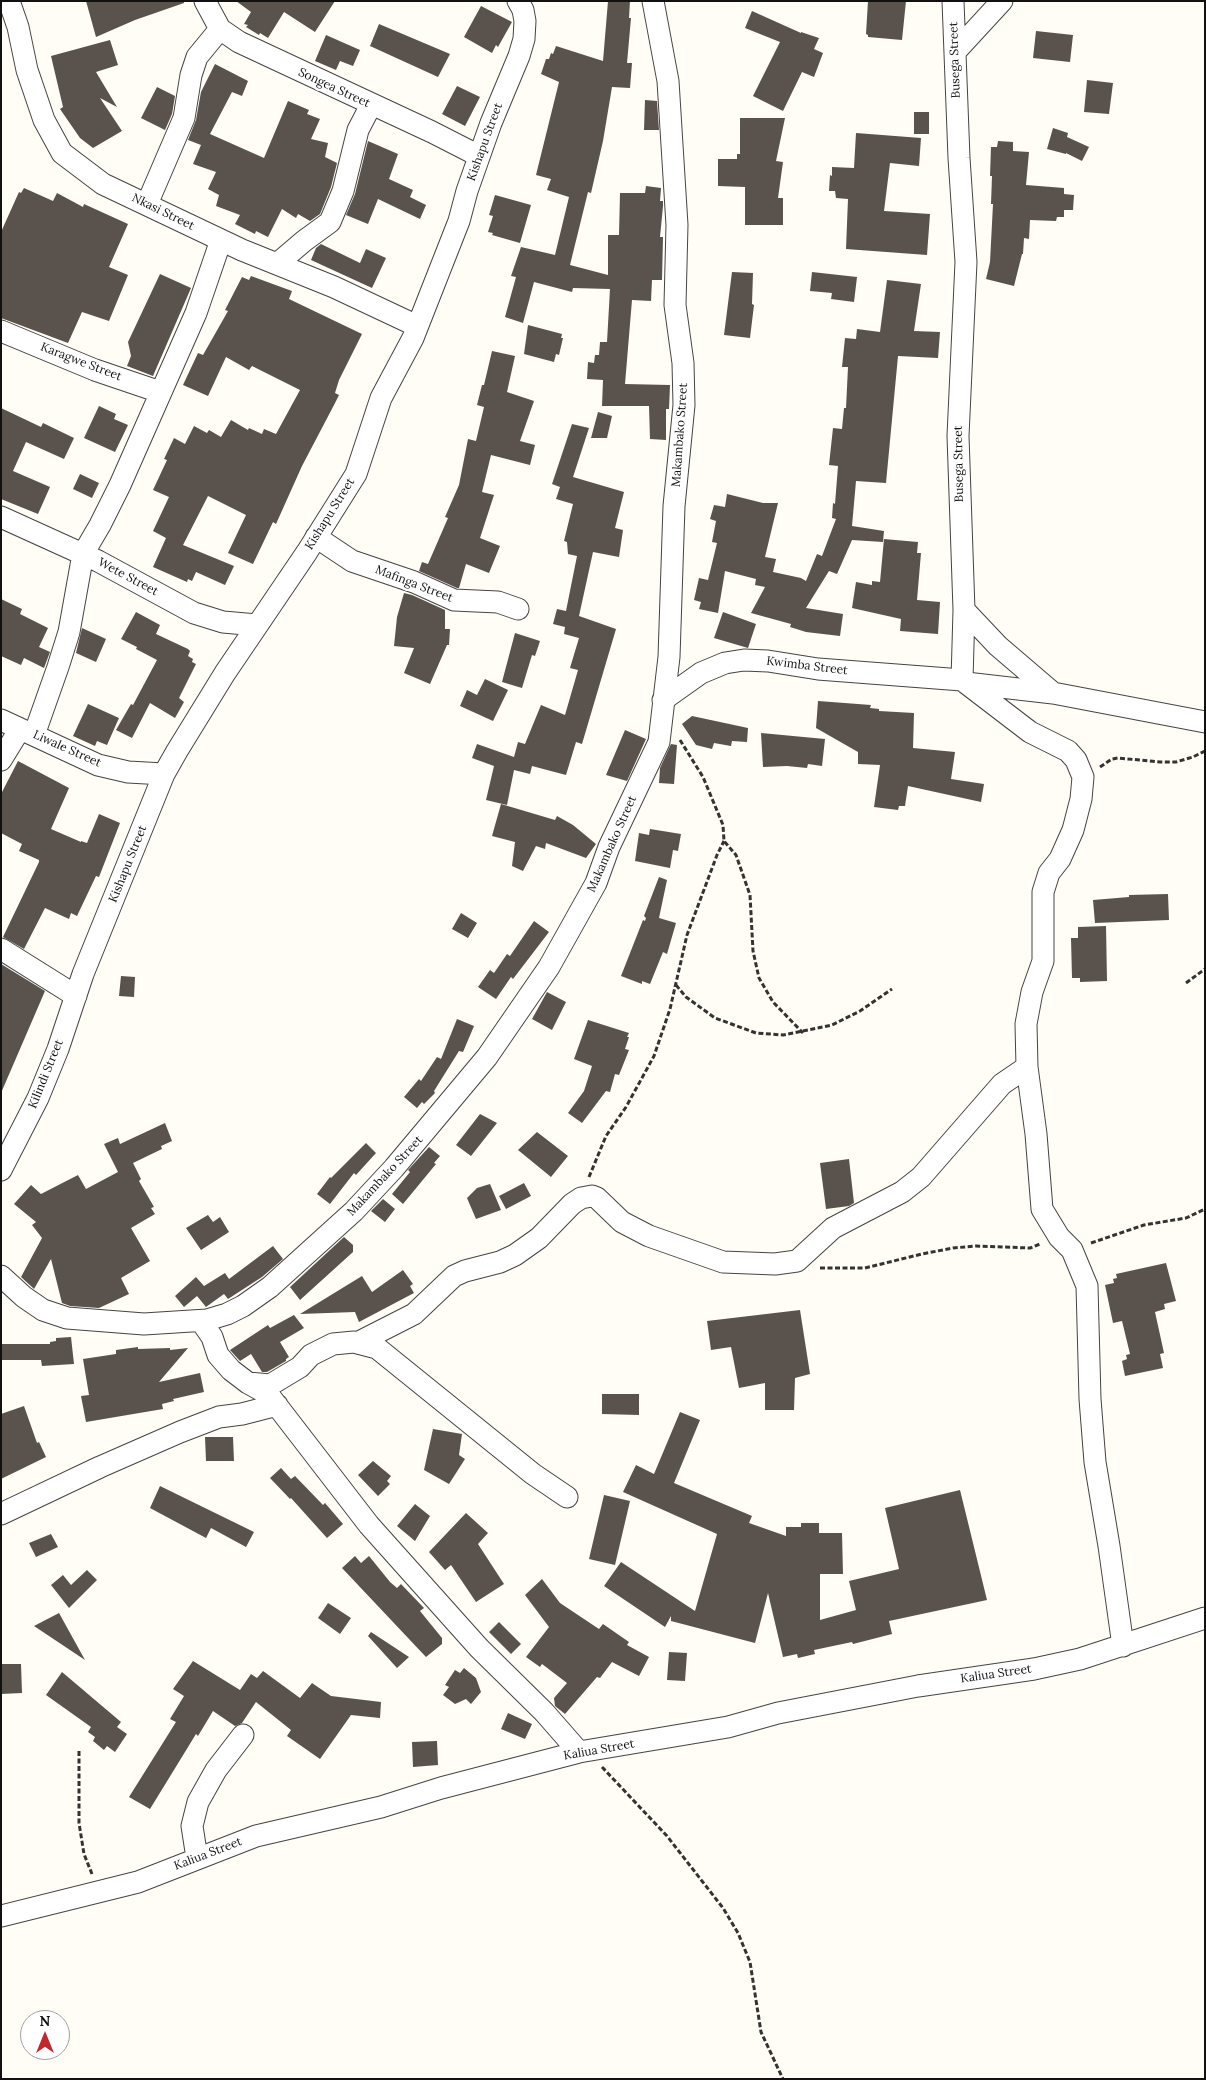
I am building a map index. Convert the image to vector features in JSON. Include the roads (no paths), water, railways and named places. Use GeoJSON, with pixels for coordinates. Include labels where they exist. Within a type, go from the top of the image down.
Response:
{"type":"FeatureCollection","features":[{"type":"Feature","properties":{"kind":"street","name":"Nkasi Street"},"geometry":{"type":"LineString","coordinates":[[9,1],[18,27],[27,70],[44,120],[62,153],[103,184],[221,240],[334,287],[417,326]]}},
{"type":"Feature","properties":{"kind":"street","name":"Songea Street"},"geometry":{"type":"LineString","coordinates":[[205,1],[220,29],[239,42],[432,132],[479,156]]}},
{"type":"Feature","properties":{"kind":"street","name":"Kishapu Street"},"geometry":{"type":"LineString","coordinates":[[83,974],[164,774],[177,750],[356,474],[380,398],[413,338],[459,221],[479,156],[519,56],[524,39],[523,10],[518,1]]}},
{"type":"Feature","properties":{"kind":"street","name":"Makambako Street"},"geometry":{"type":"LineString","coordinates":[[1,1276],[24,1297],[43,1310],[67,1318],[144,1324],[201,1321],[227,1314],[243,1306],[270,1288],[354,1211],[394,1168],[487,1057],[549,967],[596,883],[609,847],[659,742],[669,657],[674,506],[684,405],[679,326],[675,305],[677,225],[668,81],[653,1]]}},
{"type":"Feature","properties":{"kind":"street","name":"Busega Street"},"geometry":{"type":"LineString","coordinates":[[953,1],[959,158],[966,262],[958,436],[964,610],[964,682]]}},
{"type":"Feature","properties":{"kind":"street"},"geometry":{"type":"LineString","coordinates":[[955,52],[1002,1]]}},
{"type":"Feature","properties":{"kind":"street"},"geometry":{"type":"LineString","coordinates":[[147,204],[184,118],[191,75],[197,57],[220,29]]}},
{"type":"Feature","properties":{"kind":"street"},"geometry":{"type":"LineString","coordinates":[[277,264],[330,222],[344,192],[358,130],[371,105]]}},
{"type":"Feature","properties":{"kind":"street"},"geometry":{"type":"LineString","coordinates":[[1,760],[18,728],[58,667],[69,632],[83,554],[120,485],[196,313],[221,240]]}},
{"type":"Feature","properties":{"kind":"street","name":"Karagwe Street"},"geometry":{"type":"LineString","coordinates":[[1,331],[95,370],[160,392]]}},
{"type":"Feature","properties":{"kind":"street","name":"Wete Street"},"geometry":{"type":"LineString","coordinates":[[1,517],[83,554],[194,613],[223,622],[257,625]]}},
{"type":"Feature","properties":{"kind":"street","name":"Mafinga Street"},"geometry":{"type":"LineString","coordinates":[[316,537],[352,561],[414,582],[454,600],[498,602],[518,610]]}},
{"type":"Feature","properties":{"kind":"street"},"geometry":{"type":"LineString","coordinates":[[964,610],[998,646],[1053,693]]}},
{"type":"Feature","properties":{"kind":"street","name":"Kwimba Street"},"geometry":{"type":"LineString","coordinates":[[663,709],[701,673],[726,663],[744,660],[768,661],[818,669],[964,682]]}},
{"type":"Feature","properties":{"kind":"street"},"geometry":{"type":"LineString","coordinates":[[964,682],[1053,693],[1205,722]]}},
{"type":"Feature","properties":{"kind":"street"},"geometry":{"type":"LineString","coordinates":[[964,682],[1030,732],[1068,752],[1076,760],[1082,771],[1083,786],[1073,830],[1060,859],[1049,873],[1043,892],[1043,961],[1032,992],[1026,1024],[1027,1067],[1036,1134],[1042,1209],[1079,1265],[1086,1286],[1090,1399],[1095,1462],[1123,1646]]}},
{"type":"Feature","properties":{"kind":"street","name":"Liwale Street"},"geometry":{"type":"LineString","coordinates":[[18,728],[98,765],[128,772],[164,774]]}},
{"type":"Feature","properties":{"kind":"street"},"geometry":{"type":"LineString","coordinates":[[1,949],[76,996]]}},
{"type":"Feature","properties":{"kind":"street","name":"Kilindi Street"},"geometry":{"type":"LineString","coordinates":[[1,1170],[38,1098],[58,1049],[83,974]]}},
{"type":"Feature","properties":{"kind":"street"},"geometry":{"type":"LineString","coordinates":[[248,1383],[270,1385],[300,1368],[311,1355],[321,1349],[333,1344],[359,1342],[414,1314],[454,1276],[465,1270],[500,1262],[516,1255],[539,1238],[572,1204],[581,1198],[598,1198],[622,1222],[668,1244],[723,1262],[790,1263],[803,1257],[821,1237],[834,1228],[902,1192],[922,1177],[1002,1084],[1027,1067]]}},
{"type":"Feature","properties":{"kind":"street"},"geometry":{"type":"LineString","coordinates":[[201,1321],[212,1337],[218,1355],[231,1370],[248,1383],[268,1394],[369,1525],[479,1648],[544,1712],[579,1752]]}},
{"type":"Feature","properties":{"kind":"street"},"geometry":{"type":"LineString","coordinates":[[359,1342],[377,1348],[388,1356],[533,1474],[567,1497]]}},
{"type":"Feature","properties":{"kind":"street"},"geometry":{"type":"LineString","coordinates":[[1,1514],[113,1461],[188,1429],[219,1417],[242,1414],[277,1405]]}},
{"type":"Feature","properties":{"kind":"street","name":"Kaliua Street"},"geometry":{"type":"LineString","coordinates":[[1,1916],[101,1893],[138,1882],[256,1836],[381,1806],[579,1752],[728,1727],[778,1714],[918,1686],[1034,1669],[1080,1659],[1205,1618]]}},
{"type":"Feature","properties":{"kind":"street"},"geometry":{"type":"LineString","coordinates":[[196,1858],[192,1826],[198,1802],[216,1770],[243,1735]]}}]}
